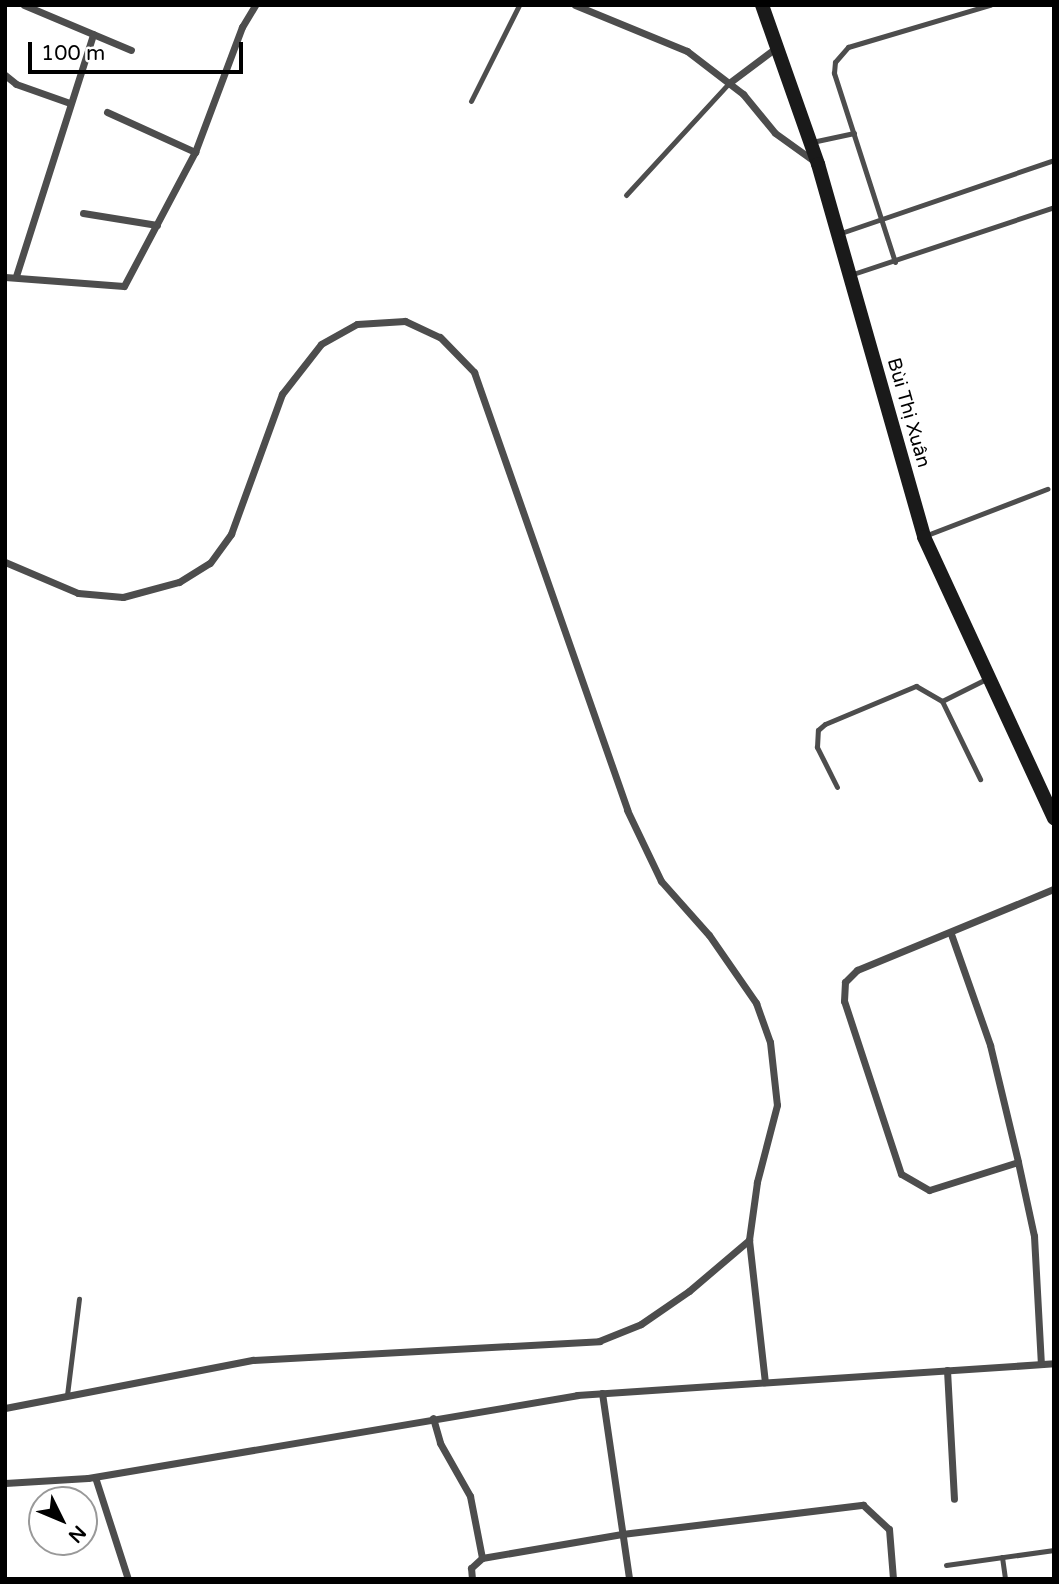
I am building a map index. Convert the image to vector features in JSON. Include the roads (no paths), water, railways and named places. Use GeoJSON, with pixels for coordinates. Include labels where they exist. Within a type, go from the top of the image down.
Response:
{"type":"FeatureCollection","features":[{"type":"Feature","properties":{"kind":"main road","name":"Bùi Thị Xuân"},"geometry":{"type":"LineString","coordinates":[[765,6],[818,164],[924,537],[1054,818]]}},
{"type":"Feature","properties":{"kind":"street"},"geometry":{"type":"LineString","coordinates":[[24,5],[131,50]]}},
{"type":"Feature","properties":{"kind":"street"},"geometry":{"type":"LineString","coordinates":[[5,276],[124,286],[195,152],[242,27],[254,5]]}},
{"type":"Feature","properties":{"kind":"street"},"geometry":{"type":"LineString","coordinates":[[580,6],[666,40],[729,83],[775,133],[818,164]]}},
{"type":"Feature","properties":{"kind":"street"},"geometry":{"type":"LineString","coordinates":[[16,276],[93,34]]}},
{"type":"Feature","properties":{"kind":"street"},"geometry":{"type":"LineString","coordinates":[[729,83],[777,47]]}},
{"type":"Feature","properties":{"kind":"street"},"geometry":{"type":"LineString","coordinates":[[5,75],[70,103]]}},
{"type":"Feature","properties":{"kind":"street"},"geometry":{"type":"LineString","coordinates":[[107,112],[195,152]]}},
{"type":"Feature","properties":{"kind":"street"},"geometry":{"type":"LineString","coordinates":[[83,213],[158,225]]}},
{"type":"Feature","properties":{"kind":"street"},"geometry":{"type":"LineString","coordinates":[[5,562],[78,593],[123,597],[179,582],[210,563],[231,534],[282,394],[321,344],[357,324],[405,321],[440,337],[474,373],[627,810],[661,881],[709,935],[756,1003],[770,1042],[777,1105],[757,1182],[749,1240],[765,1382]]}},
{"type":"Feature","properties":{"kind":"street"},"geometry":{"type":"LineString","coordinates":[[1018,1162],[929,1190],[901,1174],[844,1000],[845,982],[857,970],[951,934],[1054,889]]}},
{"type":"Feature","properties":{"kind":"street"},"geometry":{"type":"LineString","coordinates":[[951,934],[990,1045],[1034,1236],[1041,1364]]}},
{"type":"Feature","properties":{"kind":"street"},"geometry":{"type":"LineString","coordinates":[[5,1408],[253,1360],[599,1341],[641,1324],[689,1291],[749,1240]]}},
{"type":"Feature","properties":{"kind":"street"},"geometry":{"type":"LineString","coordinates":[[5,1483],[96,1477],[433,1418],[602,1393],[1054,1363]]}},
{"type":"Feature","properties":{"kind":"street"},"geometry":{"type":"LineString","coordinates":[[947,1370],[954,1499]]}},
{"type":"Feature","properties":{"kind":"street"},"geometry":{"type":"LineString","coordinates":[[602,1393],[629,1579]]}},
{"type":"Feature","properties":{"kind":"street"},"geometry":{"type":"LineString","coordinates":[[433,1418],[440,1443],[470,1496],[482,1558]]}},
{"type":"Feature","properties":{"kind":"street"},"geometry":{"type":"LineString","coordinates":[[96,1477],[128,1579]]}},
{"type":"Feature","properties":{"kind":"street"},"geometry":{"type":"LineString","coordinates":[[472,1579],[471,1568],[482,1558],[622,1534],[863,1505],[889,1530],[893,1579]]}},
{"type":"Feature","properties":{"kind":"lane"},"geometry":{"type":"LineString","coordinates":[[471,101],[519,5]]}},
{"type":"Feature","properties":{"kind":"lane"},"geometry":{"type":"LineString","coordinates":[[895,262],[834,73],[842,50],[990,5]]}},
{"type":"Feature","properties":{"kind":"lane"},"geometry":{"type":"LineString","coordinates":[[626,195],[729,83]]}},
{"type":"Feature","properties":{"kind":"lane"},"geometry":{"type":"LineString","coordinates":[[811,142],[854,133]]}},
{"type":"Feature","properties":{"kind":"lane"},"geometry":{"type":"LineString","coordinates":[[838,234],[1054,160]]}},
{"type":"Feature","properties":{"kind":"lane"},"geometry":{"type":"LineString","coordinates":[[850,275],[1054,207]]}},
{"type":"Feature","properties":{"kind":"lane"},"geometry":{"type":"LineString","coordinates":[[924,537],[1047,489]]}},
{"type":"Feature","properties":{"kind":"lane"},"geometry":{"type":"LineString","coordinates":[[942,701],[988,678]]}},
{"type":"Feature","properties":{"kind":"lane"},"geometry":{"type":"LineString","coordinates":[[837,787],[817,747],[818,730],[825,724],[916,686],[942,701],[980,779]]}},
{"type":"Feature","properties":{"kind":"lane"},"geometry":{"type":"LineString","coordinates":[[66,1395],[79,1299]]}},
{"type":"Feature","properties":{"kind":"lane"},"geometry":{"type":"LineString","coordinates":[[946,1564],[1054,1550]]}},
{"type":"Feature","properties":{"kind":"lane"},"geometry":{"type":"LineString","coordinates":[[1002,1557],[1005,1579]]}}]}
